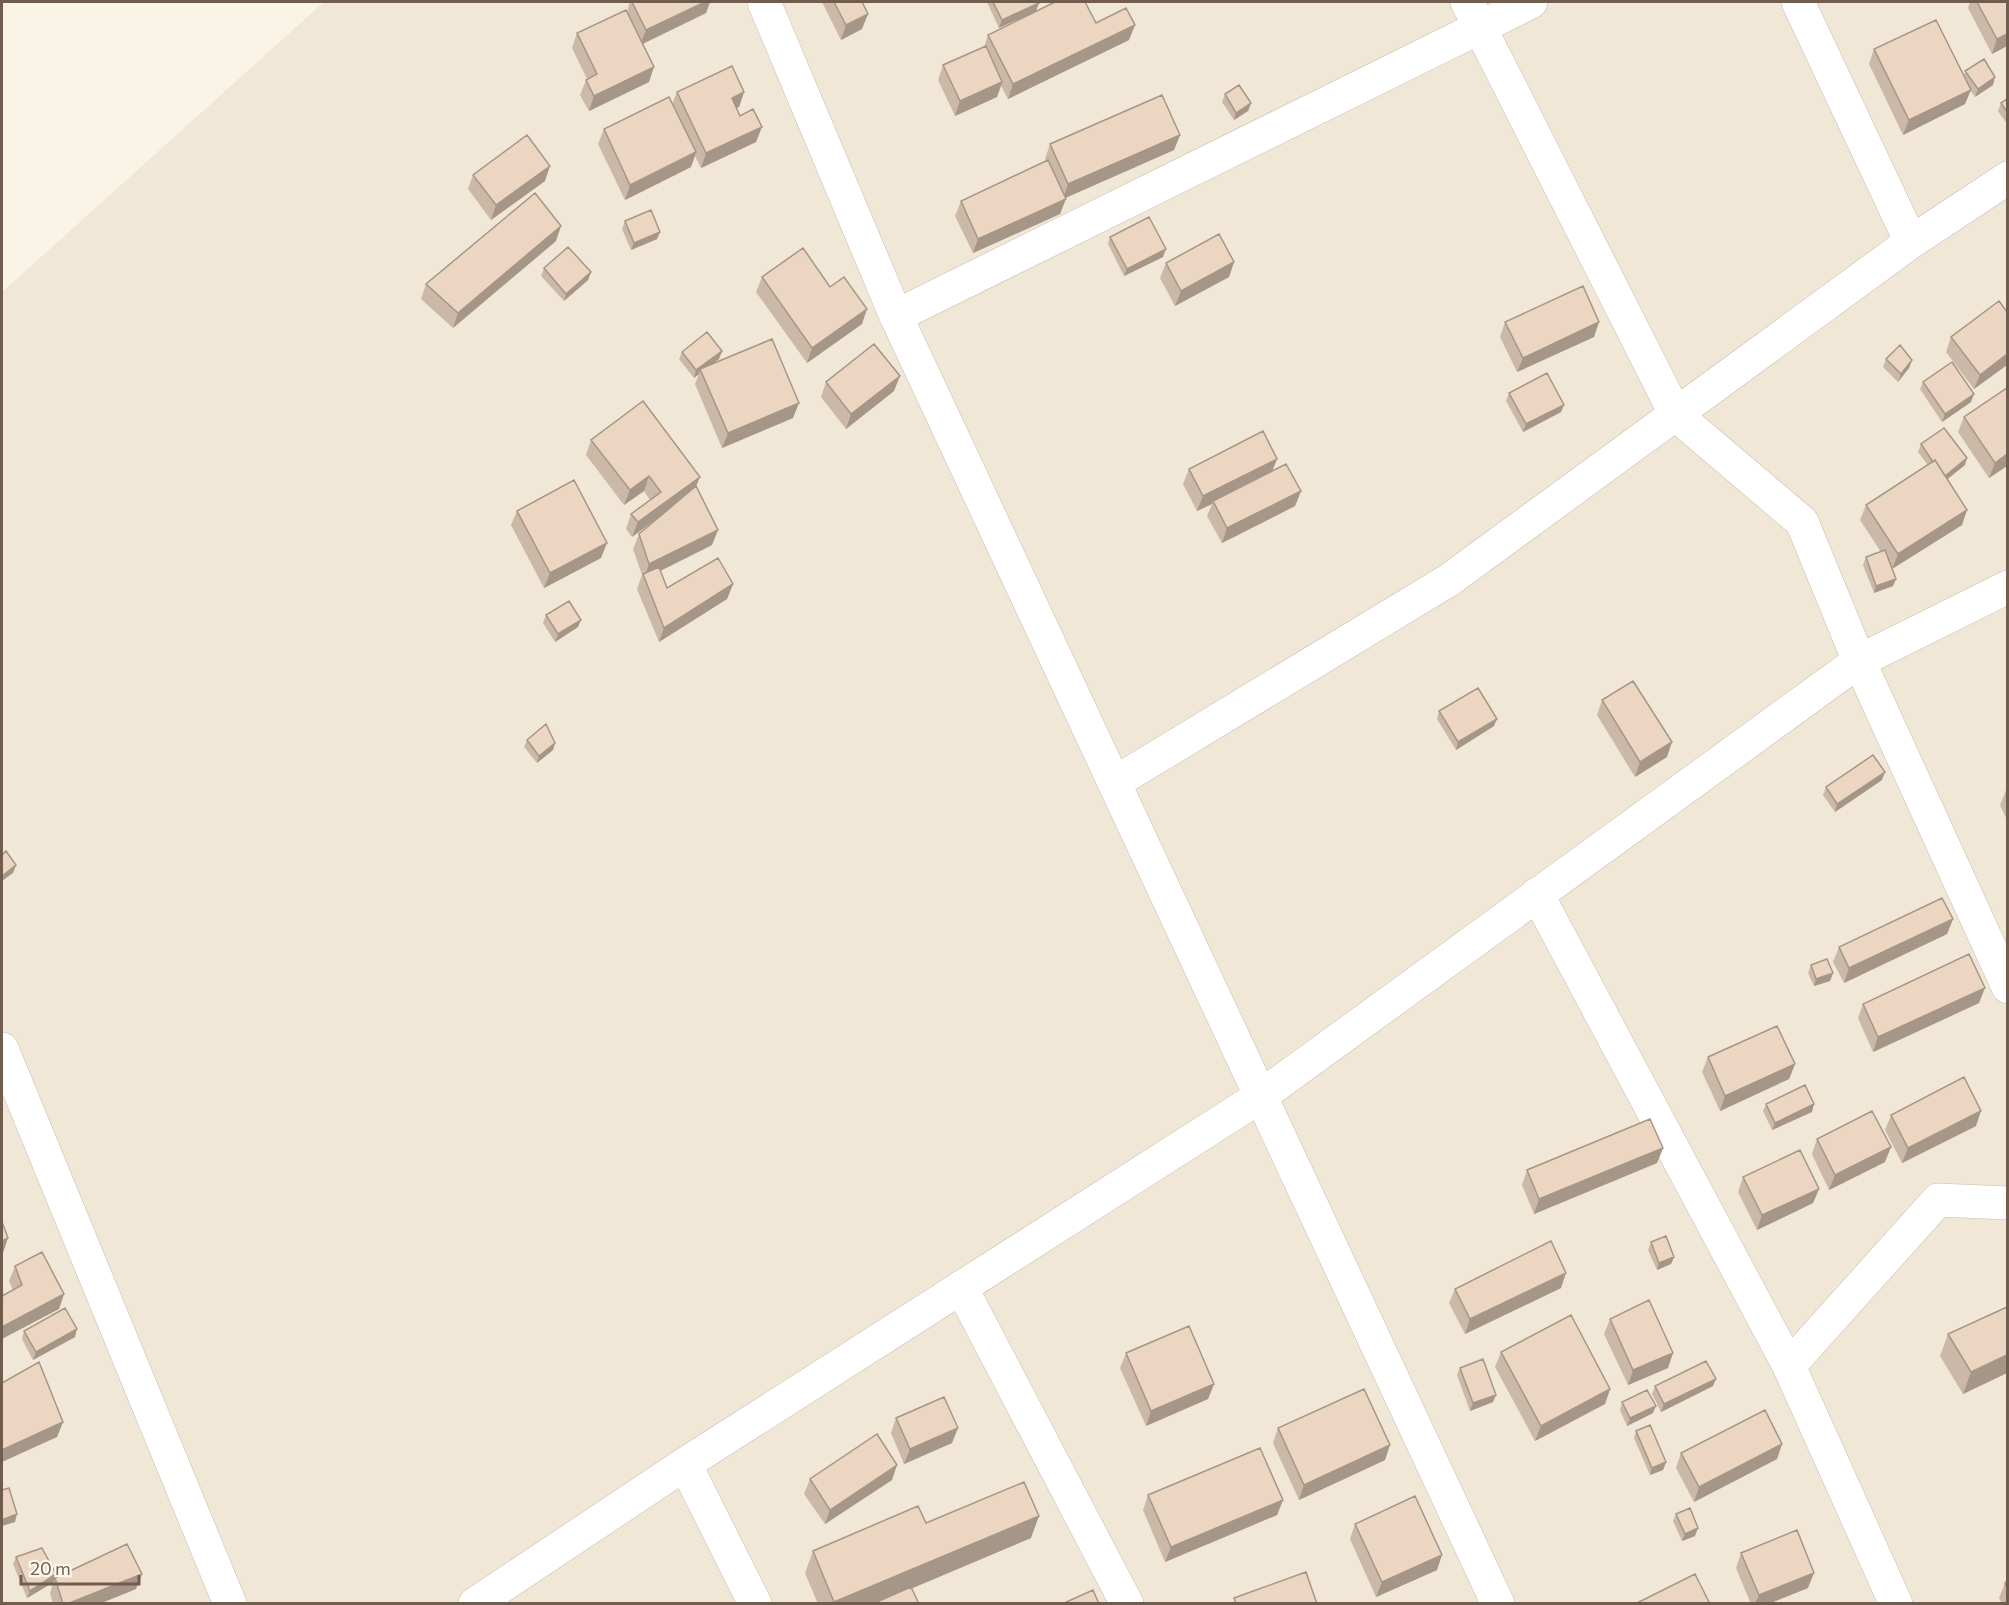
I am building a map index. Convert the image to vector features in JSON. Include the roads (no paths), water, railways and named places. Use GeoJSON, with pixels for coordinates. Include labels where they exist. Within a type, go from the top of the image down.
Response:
{"type":"FeatureCollection","features":[{"type":"Feature","properties":{"kind":"street"},"geometry":{"type":"LineString","coordinates":[[764,2],[896,316],[1498,1604]]}},
{"type":"Feature","properties":{"kind":"street"},"geometry":{"type":"LineString","coordinates":[[896,316],[1473,14],[1531,2]]}},
{"type":"Feature","properties":{"kind":"street"},"geometry":{"type":"LineString","coordinates":[[1798,2],[1911,242]]}},
{"type":"Feature","properties":{"kind":"street"},"geometry":{"type":"LineString","coordinates":[[1473,14],[1676,415],[1802,522],[1859,661],[2007,987]]}},
{"type":"Feature","properties":{"kind":"street"},"geometry":{"type":"LineString","coordinates":[[1114,783],[1449,580],[1911,242],[2007,178]]}},
{"type":"Feature","properties":{"kind":"street"},"geometry":{"type":"LineString","coordinates":[[475,1604],[685,1464],[1261,1096],[1859,661],[2007,587]]}},
{"type":"Feature","properties":{"kind":"street"},"geometry":{"type":"LineString","coordinates":[[1537,894],[1789,1366],[1896,1604]]}},
{"type":"Feature","properties":{"kind":"street"},"geometry":{"type":"LineString","coordinates":[[2,1049],[230,1604]]}},
{"type":"Feature","properties":{"kind":"street"},"geometry":{"type":"LineString","coordinates":[[1789,1366],[1938,1200],[2007,1203]]}},
{"type":"Feature","properties":{"kind":"street"},"geometry":{"type":"LineString","coordinates":[[961,1287],[1127,1604]]}},
{"type":"Feature","properties":{"kind":"street"},"geometry":{"type":"LineString","coordinates":[[685,1464],[755,1604]]}}]}
